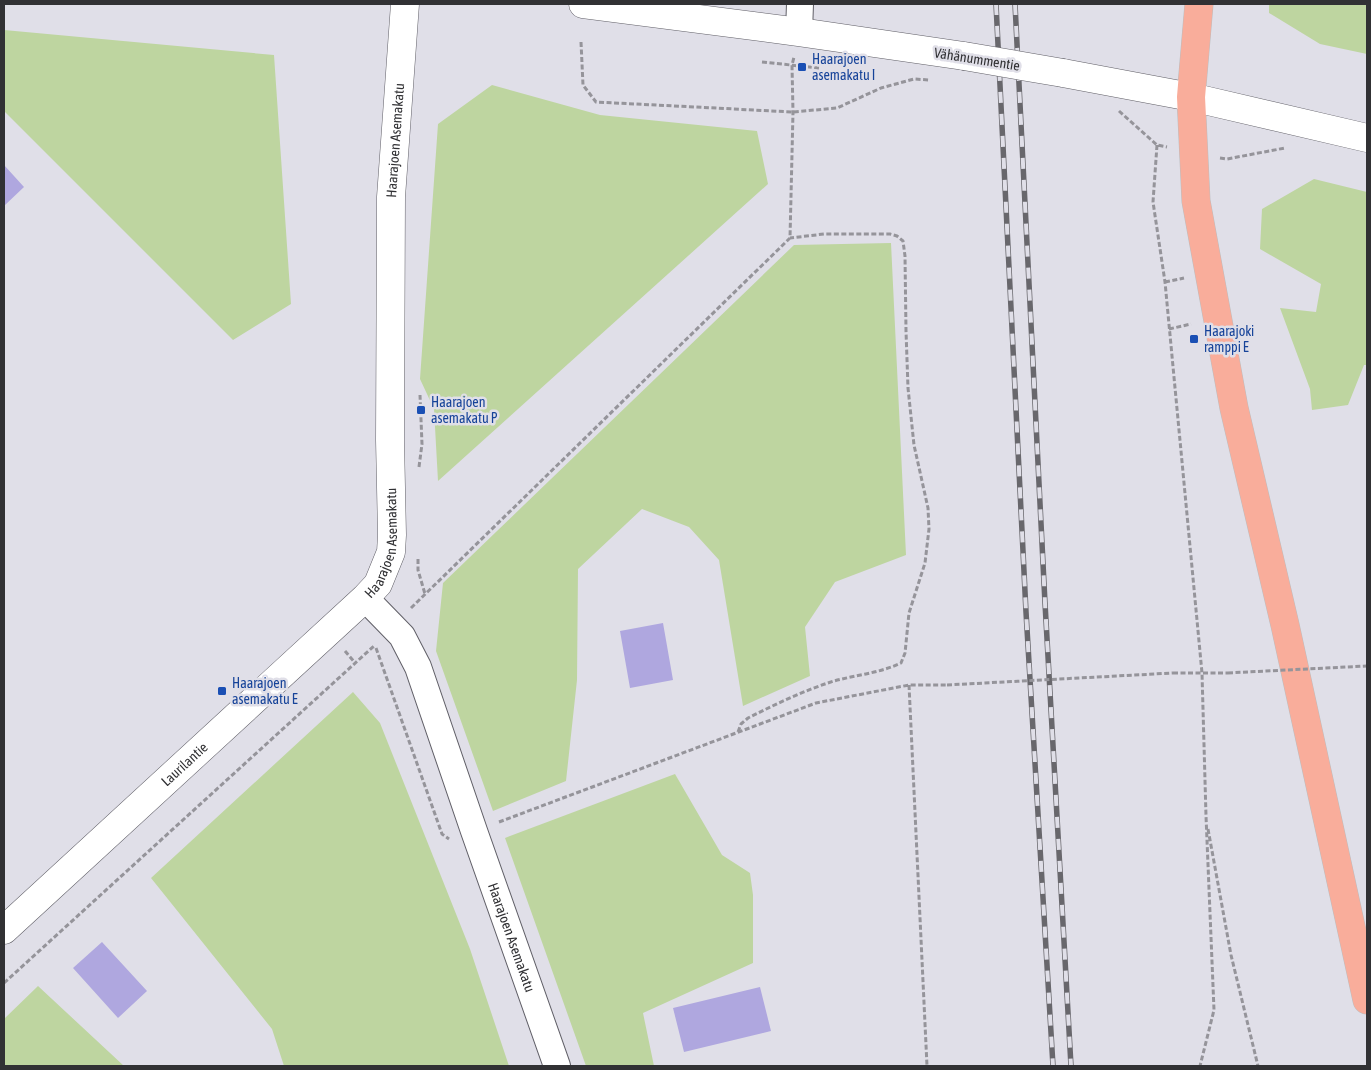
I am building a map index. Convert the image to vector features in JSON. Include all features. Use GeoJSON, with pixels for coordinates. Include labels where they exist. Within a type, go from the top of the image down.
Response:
{"type":"FeatureCollection","features":[{"type":"Feature","properties":{"kind":"highway"},"geometry":{"type":"LineString","coordinates":[[1200,4],[1191,97],[1196,201],[1234,408],[1287,634],[1367,1000]]}},
{"type":"Feature","properties":{"kind":"street","name":"Haarajoen Asemakatu"},"geometry":{"type":"LineString","coordinates":[[405,4],[391,197],[391,552],[378,584],[365,598],[402,636],[418,666],[557,1066]]}},
{"type":"Feature","properties":{"kind":"street","name":"Vähänummentie"},"geometry":{"type":"LineString","coordinates":[[583,4],[964,56],[1191,97],[1367,138]]}},
{"type":"Feature","properties":{"kind":"street"},"geometry":{"type":"LineString","coordinates":[[799,32],[800,4]]}},
{"type":"Feature","properties":{"kind":"street","name":"Laurilantie"},"geometry":{"type":"LineString","coordinates":[[4,930],[365,598]]}},
{"type":"Feature","properties":{"kind":"path"},"geometry":{"type":"LineString","coordinates":[[581,42],[583,85],[596,102],[793,112],[837,108],[880,88],[914,79],[932,81]]}},
{"type":"Feature","properties":{"kind":"path"},"geometry":{"type":"LineString","coordinates":[[762,62],[819,68]]}},
{"type":"Feature","properties":{"kind":"path"},"geometry":{"type":"LineString","coordinates":[[790,238],[793,112],[792,65]]}},
{"type":"Feature","properties":{"kind":"path"},"geometry":{"type":"LineString","coordinates":[[1157,145],[1153,202],[1170,329],[1202,673],[1214,1010],[1200,1066]]}},
{"type":"Feature","properties":{"kind":"path"},"geometry":{"type":"LineString","coordinates":[[4,983],[375,645],[790,238],[824,234],[890,234],[897,236],[903,241],[906,256],[908,388],[914,445],[928,508],[925,563],[910,613],[905,653],[901,663],[892,667],[835,681],[812,689],[748,718],[741,724],[738,732]]}},
{"type":"Feature","properties":{"kind":"path"},"geometry":{"type":"LineString","coordinates":[[1165,282],[1184,278]]}},
{"type":"Feature","properties":{"kind":"path"},"geometry":{"type":"LineString","coordinates":[[1170,329],[1192,324]]}},
{"type":"Feature","properties":{"kind":"path"},"geometry":{"type":"LineString","coordinates":[[375,645],[442,834],[452,840],[816,702],[910,685],[1367,666]]}},
{"type":"Feature","properties":{"kind":"path"},"geometry":{"type":"LineString","coordinates":[[910,685],[927,1066]]}},
{"type":"Feature","properties":{"kind":"path"},"geometry":{"type":"LineString","coordinates":[[1206,816],[1231,955],[1258,1066]]}},
{"type":"Feature","properties":{"kind":"green space"},"geometry":{"type":"Polygon","coordinates":[[[1269,4],[1367,4],[1367,54],[1320,44],[1269,13],[1269,4]]]}},
{"type":"Feature","properties":{"kind":"green space"},"geometry":{"type":"Polygon","coordinates":[[[4,30],[274,55],[291,304],[233,340],[4,111],[4,30]]]}},
{"type":"Feature","properties":{"kind":"green space"},"geometry":{"type":"Polygon","coordinates":[[[492,85],[600,115],[757,131],[768,184],[438,481],[434,409],[420,379],[438,124],[492,85]]]}},
{"type":"Feature","properties":{"kind":"green space"},"geometry":{"type":"Polygon","coordinates":[[[1314,179],[1367,192],[1367,365],[1364,365],[1348,405],[1312,410],[1310,389],[1280,308],[1316,312],[1321,284],[1260,249],[1262,209],[1314,179]]]}},
{"type":"Feature","properties":{"kind":"green space"},"geometry":{"type":"Polygon","coordinates":[[[891,243],[906,555],[835,582],[805,627],[810,676],[743,706],[719,560],[689,527],[642,509],[578,569],[577,680],[566,781],[493,811],[436,651],[443,583],[794,245],[891,243]]]}},
{"type":"Feature","properties":{"kind":"green space"},"geometry":{"type":"Polygon","coordinates":[[[353,692],[380,723],[470,949],[509,1066],[284,1066],[272,1029],[151,878],[353,692]]]}},
{"type":"Feature","properties":{"kind":"green space"},"geometry":{"type":"Polygon","coordinates":[[[675,774],[722,855],[750,873],[753,895],[753,963],[643,1013],[654,1066],[586,1066],[505,838],[675,774]]]}},
{"type":"Feature","properties":{"kind":"green space"},"geometry":{"type":"Polygon","coordinates":[[[38,986],[124,1066],[4,1066],[4,1019],[38,986]]]}},
{"type":"Feature","properties":{"kind":"building"},"geometry":{"type":"Polygon","coordinates":[[[4,165],[24,187],[4,206],[4,165]]]}},
{"type":"Feature","properties":{"kind":"building"},"geometry":{"type":"Polygon","coordinates":[[[663,623],[673,680],[630,688],[620,631],[663,623]]]}},
{"type":"Feature","properties":{"kind":"building"},"geometry":{"type":"Polygon","coordinates":[[[102,942],[147,991],[118,1018],[73,968],[102,942]]]}},
{"type":"Feature","properties":{"kind":"building"},"geometry":{"type":"Polygon","coordinates":[[[760,987],[771,1031],[684,1052],[673,1008],[760,987]]]}},
{"type":"Feature","properties":{"kind":"railway"},"geometry":{"type":"LineString","coordinates":[[996,4],[1026,612],[1053,1066]]}},
{"type":"Feature","properties":{"kind":"railway"},"geometry":{"type":"LineString","coordinates":[[1015,4],[1045,603],[1071,1066]]}},
{"type":"Feature","properties":{"kind":"place","name":"Haarajoen asemakatu I"},"geometry":{"type":"Point","coordinates":[802,67]}},
{"type":"Feature","properties":{"kind":"place","name":"Haarajoki ramppi E"},"geometry":{"type":"Point","coordinates":[1194,339]}},
{"type":"Feature","properties":{"kind":"place","name":"Haarajoen asemakatu P"},"geometry":{"type":"Point","coordinates":[421,410]}},
{"type":"Feature","properties":{"kind":"place","name":"Haarajoen asemakatu E"},"geometry":{"type":"Point","coordinates":[222,691]}}]}
